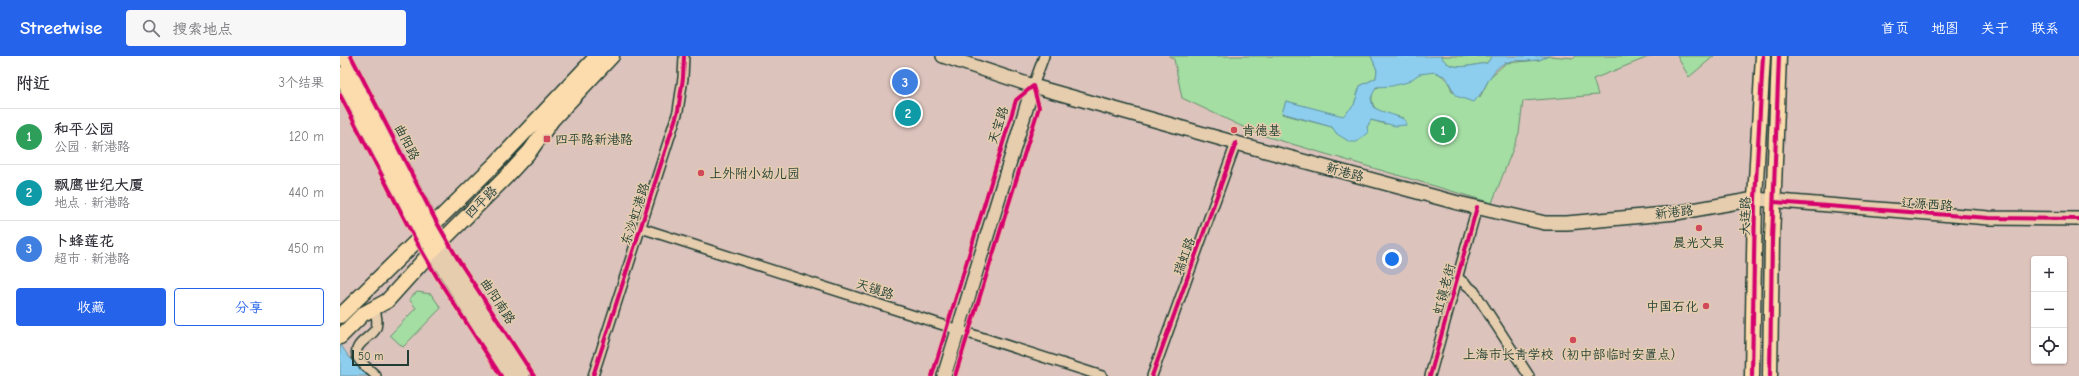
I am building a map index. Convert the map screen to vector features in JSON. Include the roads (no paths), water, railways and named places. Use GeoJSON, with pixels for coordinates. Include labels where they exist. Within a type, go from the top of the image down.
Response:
{"type":"FeatureCollection","features":[{"type":"Feature","properties":{"kind":"main road","name":"曲阳路"},"geometry":{"type":"LineString","coordinates":[[344,56],[427,230]]}},
{"type":"Feature","properties":{"kind":"main road","name":"四平路"},"geometry":{"type":"LineString","coordinates":[[340,316],[496,163],[597,56]]}},
{"type":"Feature","properties":{"kind":"main road","name":"四平路"},"geometry":{"type":"LineString","coordinates":[[340,337],[363,314],[387,301],[436,246],[508,176],[530,151],[552,120],[612,56]]}},
{"type":"Feature","properties":{"kind":"main road","name":"大连路"},"geometry":{"type":"LineString","coordinates":[[1752,376],[1755,200],[1763,56]]}},
{"type":"Feature","properties":{"kind":"main road"},"geometry":{"type":"LineString","coordinates":[[1770,376],[1774,202],[1780,56]]}},
{"type":"Feature","properties":{"kind":"main road","name":"曲阳路"},"geometry":{"type":"LineString","coordinates":[[340,74],[436,246]]}},
{"type":"Feature","properties":{"kind":"street","name":"东沙虹港路"},"geometry":{"type":"LineString","coordinates":[[593,376],[678,111],[683,78],[684,56]]}},
{"type":"Feature","properties":{"kind":"street","name":"新港路"},"geometry":{"type":"LineString","coordinates":[[943,56],[1033,86],[1236,143],[1477,208],[1545,223],[1567,223],[1676,213],[1755,200],[1774,202]]}},
{"type":"Feature","properties":{"kind":"street","name":"天宝路"},"geometry":{"type":"LineString","coordinates":[[944,376],[1033,86],[1044,56]]}},
{"type":"Feature","properties":{"kind":"street","name":"瑞虹路"},"geometry":{"type":"LineString","coordinates":[[1152,376],[1236,143]]}},
{"type":"Feature","properties":{"kind":"street","name":"辽源西路"},"geometry":{"type":"LineString","coordinates":[[1774,202],[1989,218],[2079,218]]}},
{"type":"Feature","properties":{"kind":"street","name":"虹镇老街"},"geometry":{"type":"LineString","coordinates":[[1430,376],[1477,208]]}},
{"type":"Feature","properties":{"kind":"street","name":"天镇路"},"geometry":{"type":"LineString","coordinates":[[640,228],[1102,376]]}},
{"type":"Feature","properties":{"kind":"street"},"geometry":{"type":"LineString","coordinates":[[436,246],[511,376]]}},
{"type":"Feature","properties":{"kind":"street","name":"曲阳南路"},"geometry":{"type":"LineString","coordinates":[[436,246],[523,376]]}},
{"type":"Feature","properties":{"kind":"street"},"geometry":{"type":"LineString","coordinates":[[1458,278],[1474,291],[1529,376]]}},
{"type":"Feature","properties":{"kind":"street"},"geometry":{"type":"LineString","coordinates":[[374,308],[377,319],[375,330],[359,346],[357,354],[359,359],[376,376]]}},
{"type":"Feature","properties":{"kind":"water"},"geometry":{"type":"Polygon","coordinates":[[[1371,56],[1441,56],[1450,65],[1461,67],[1487,63],[1492,56],[1549,56],[1533,61],[1514,61],[1501,65],[1496,69],[1481,93],[1473,102],[1456,96],[1446,77],[1435,72],[1419,74],[1408,82],[1392,86],[1376,87],[1371,98],[1373,107],[1404,119],[1406,121],[1406,125],[1396,126],[1371,120],[1367,127],[1368,132],[1357,142],[1350,142],[1337,134],[1332,127],[1282,113],[1286,101],[1343,116],[1354,105],[1360,86],[1376,78],[1377,70],[1371,56]]]}},
{"type":"Feature","properties":{"kind":"water"},"geometry":{"type":"Polygon","coordinates":[[[340,344],[349,357],[372,376],[340,376],[340,344]]]}},
{"type":"Feature","properties":{"kind":"place","name":"卜蜂莲花"},"geometry":{"type":"Point","coordinates":[905,82]}},
{"type":"Feature","properties":{"kind":"place","name":"飘鹰世纪大厦"},"geometry":{"type":"Point","coordinates":[908,113]}},
{"type":"Feature","properties":{"kind":"place","name":"肯德基"},"geometry":{"type":"Point","coordinates":[1234,130]}},
{"type":"Feature","properties":{"kind":"place","name":"和平公园"},"geometry":{"type":"Point","coordinates":[1443,130]}},
{"type":"Feature","properties":{"kind":"place","name":"四平路新港路"},"geometry":{"type":"Point","coordinates":[547,139]}},
{"type":"Feature","properties":{"kind":"place","name":"上外附小幼儿园"},"geometry":{"type":"Point","coordinates":[701,173]}},
{"type":"Feature","properties":{"kind":"place","name":"晨光文具"},"geometry":{"type":"Point","coordinates":[1699,228]}},
{"type":"Feature","properties":{"kind":"place","name":"中国石化"},"geometry":{"type":"Point","coordinates":[1706,306]}},
{"type":"Feature","properties":{"kind":"place","name":"上海市长青学校（初中部临时安置点）"},"geometry":{"type":"Point","coordinates":[1573,340]}}]}
